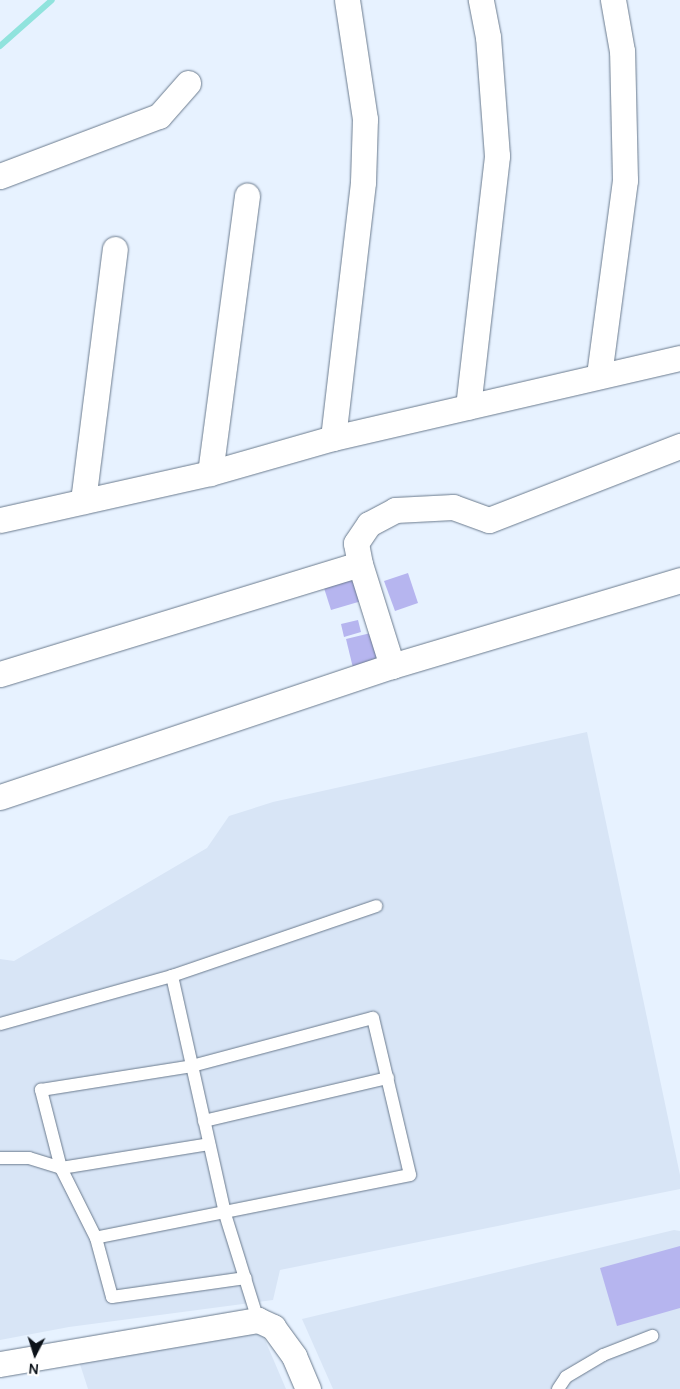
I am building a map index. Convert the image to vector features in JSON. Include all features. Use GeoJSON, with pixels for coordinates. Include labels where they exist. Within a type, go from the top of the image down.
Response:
{"type":"FeatureCollection","features":[{"type":"Feature","properties":{"kind":"street"},"geometry":{"type":"LineString","coordinates":[[333,438],[363,182],[365,128],[347,0]]}},
{"type":"Feature","properties":{"kind":"street"},"geometry":{"type":"LineString","coordinates":[[468,407],[496,156],[489,46],[482,0]]}},
{"type":"Feature","properties":{"kind":"street"},"geometry":{"type":"LineString","coordinates":[[599,375],[625,180],[622,51],[613,0]]}},
{"type":"Feature","properties":{"kind":"street"},"geometry":{"type":"LineString","coordinates":[[0,176],[159,116],[188,83]]}},
{"type":"Feature","properties":{"kind":"street"},"geometry":{"type":"LineString","coordinates":[[210,473],[247,195]]}},
{"type":"Feature","properties":{"kind":"street"},"geometry":{"type":"LineString","coordinates":[[83,501],[115,249]]}},
{"type":"Feature","properties":{"kind":"street"},"geometry":{"type":"LineString","coordinates":[[0,520],[210,473],[333,438],[599,375],[680,358]]}},
{"type":"Feature","properties":{"kind":"street"},"geometry":{"type":"LineString","coordinates":[[392,666],[360,564],[356,543],[369,524],[395,510],[453,507],[489,520],[680,446]]}},
{"type":"Feature","properties":{"kind":"street"},"geometry":{"type":"LineString","coordinates":[[0,674],[360,564]]}},
{"type":"Feature","properties":{"kind":"street"},"geometry":{"type":"LineString","coordinates":[[0,797],[392,666],[680,580]]}},
{"type":"Feature","properties":{"kind":"street"},"geometry":{"type":"LineString","coordinates":[[0,1364],[258,1320],[274,1327],[294,1356],[308,1389]]}},
{"type":"Feature","properties":{"kind":"lane"},"geometry":{"type":"LineString","coordinates":[[0,1024],[172,976],[376,906]]}},
{"type":"Feature","properties":{"kind":"lane"},"geometry":{"type":"LineString","coordinates":[[172,976],[225,1214],[258,1320]]}},
{"type":"Feature","properties":{"kind":"lane"},"geometry":{"type":"LineString","coordinates":[[96,1238],[225,1214],[410,1175],[373,1018],[192,1066],[41,1090],[61,1168],[96,1238],[112,1297],[246,1278]]}},
{"type":"Feature","properties":{"kind":"lane"},"geometry":{"type":"LineString","coordinates":[[204,1121],[388,1078]]}},
{"type":"Feature","properties":{"kind":"lane"},"geometry":{"type":"LineString","coordinates":[[0,1158],[29,1158],[61,1168],[209,1144]]}},
{"type":"Feature","properties":{"kind":"lane"},"geometry":{"type":"LineString","coordinates":[[558,1389],[566,1377],[603,1355],[652,1336]]}},
{"type":"Feature","properties":{"kind":"shaded area"},"geometry":{"type":"Polygon","coordinates":[[[587,732],[680,1175],[680,1189],[280,1270],[273,1300],[69,1327],[0,1340],[0,959],[14,961],[207,848],[229,816],[273,802],[587,732]]]}},
{"type":"Feature","properties":{"kind":"shaded area"},"geometry":{"type":"Polygon","coordinates":[[[674,1230],[680,1231],[680,1389],[333,1389],[302,1319],[674,1230]]]}},
{"type":"Feature","properties":{"kind":"shaded area"},"geometry":{"type":"Polygon","coordinates":[[[262,1333],[286,1389],[88,1389],[78,1358],[262,1333]]]}},
{"type":"Feature","properties":{"kind":"building"},"geometry":{"type":"Polygon","coordinates":[[[408,573],[418,603],[395,611],[384,581],[408,573]]]}},
{"type":"Feature","properties":{"kind":"building"},"geometry":{"type":"Polygon","coordinates":[[[358,577],[365,600],[331,610],[324,588],[358,577]]]}},
{"type":"Feature","properties":{"kind":"building"},"geometry":{"type":"Polygon","coordinates":[[[358,620],[361,632],[344,637],[341,624],[358,620]]]}},
{"type":"Feature","properties":{"kind":"building"},"geometry":{"type":"Polygon","coordinates":[[[379,631],[387,664],[354,672],[346,639],[379,631]]]}},
{"type":"Feature","properties":{"kind":"building"},"geometry":{"type":"Polygon","coordinates":[[[680,1246],[680,1308],[617,1326],[600,1268],[680,1246]]]}},
{"type":"Feature","properties":{"kind":"waterway"},"geometry":{"type":"LineString","coordinates":[[0,46],[52,0]]}}]}
